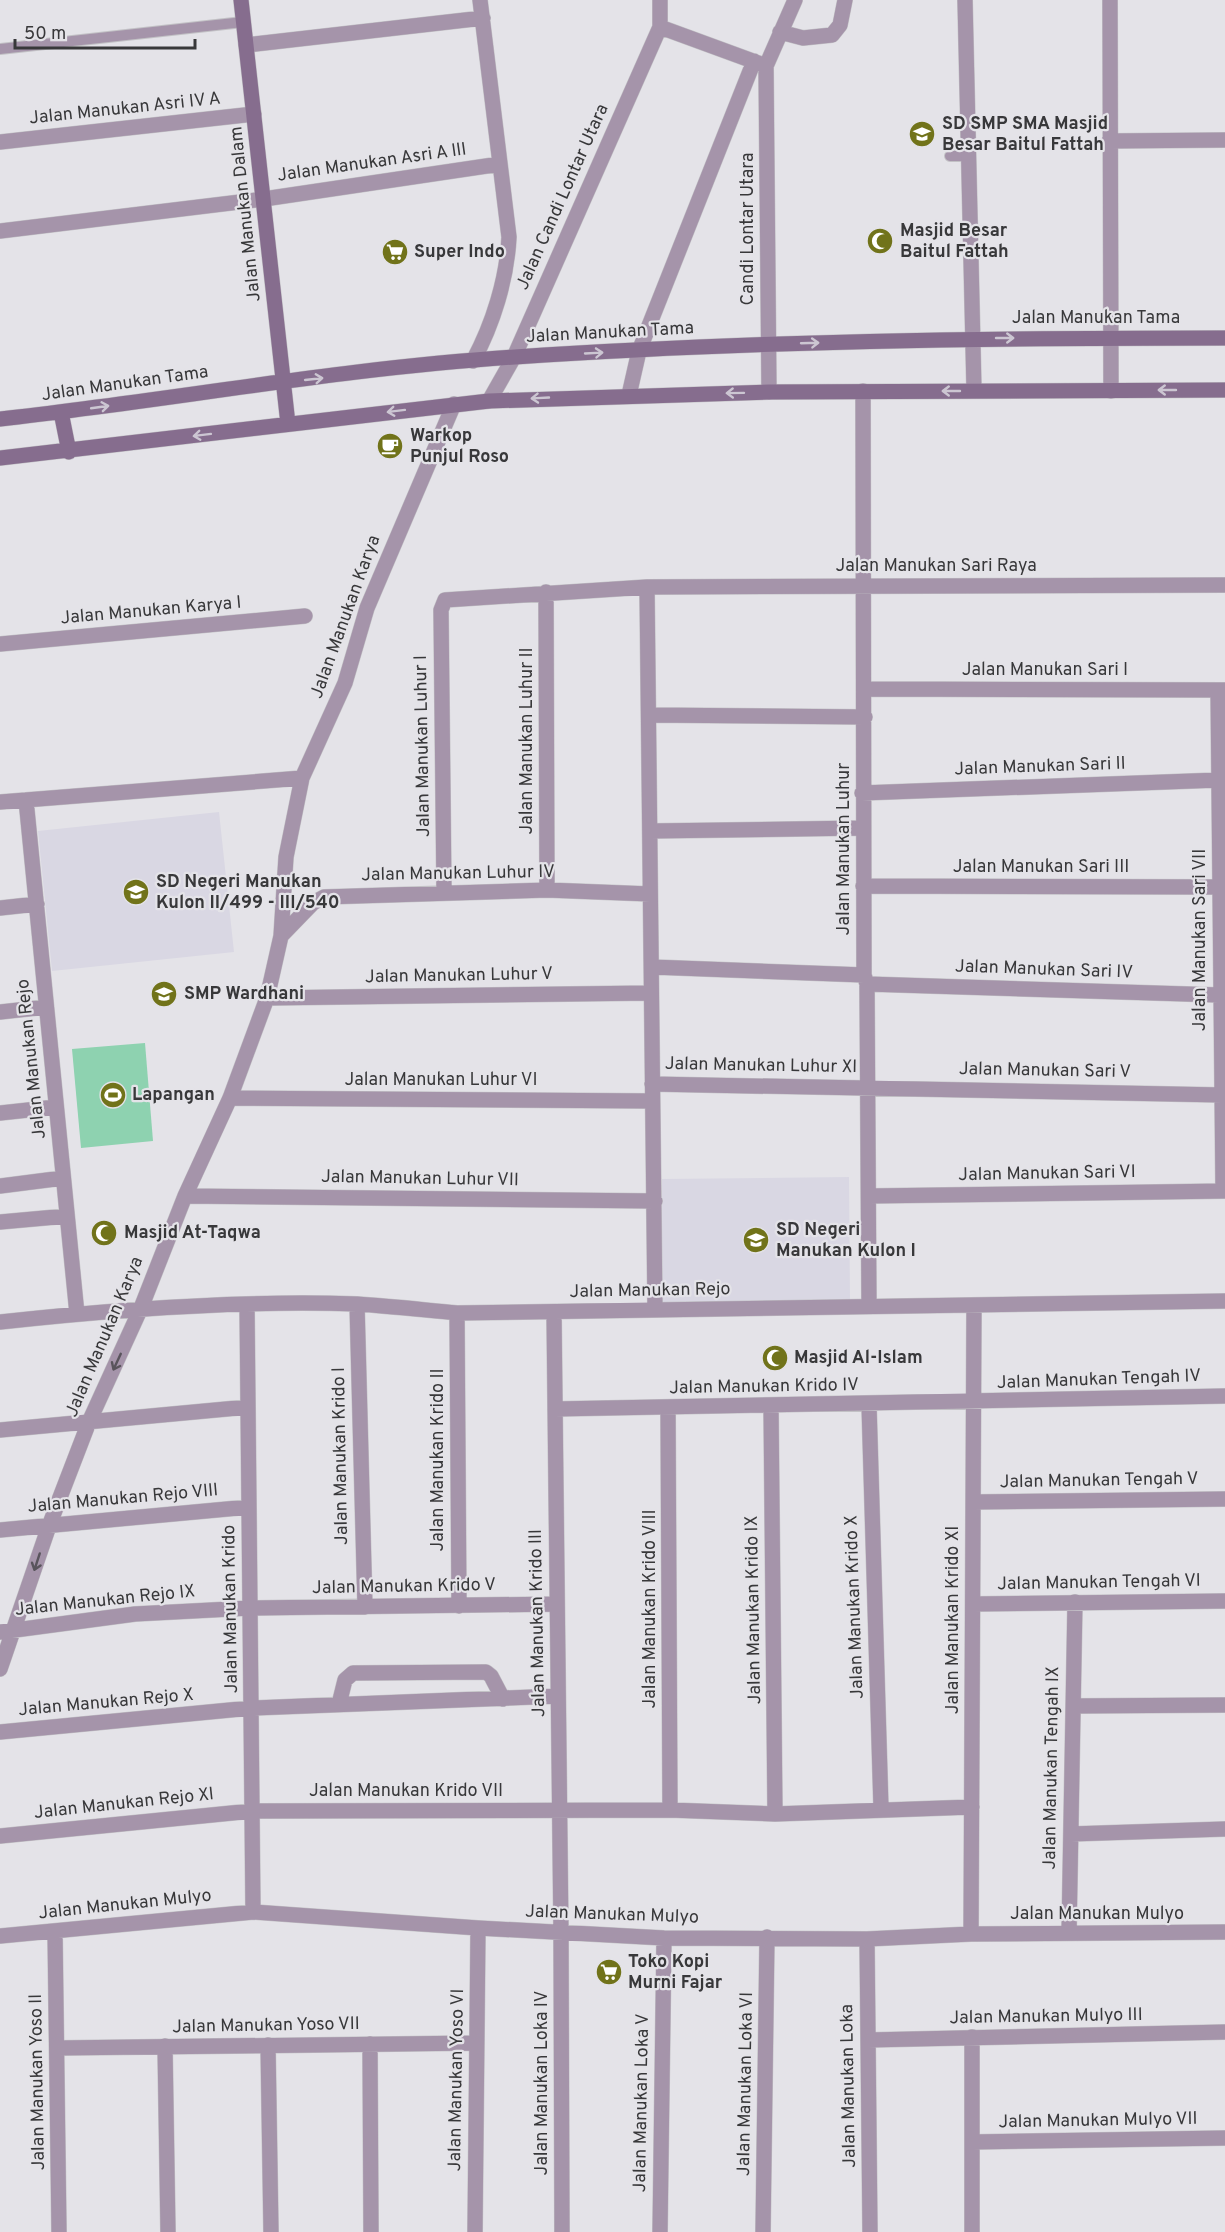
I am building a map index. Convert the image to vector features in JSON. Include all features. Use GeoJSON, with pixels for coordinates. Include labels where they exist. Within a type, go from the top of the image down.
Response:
{"type":"FeatureCollection","features":[{"type":"Feature","properties":{"kind":"street","name":"Jalan Manukan Dalam"},"geometry":{"type":"LineString","coordinates":[[241,0],[288,424]]}},
{"type":"Feature","properties":{"kind":"street"},"geometry":{"type":"LineString","coordinates":[[473,361],[491,322],[508,255],[507,214],[480,0]]}},
{"type":"Feature","properties":{"kind":"street"},"geometry":{"type":"LineString","coordinates":[[629,395],[639,351],[760,63],[780,32],[795,0]]}},
{"type":"Feature","properties":{"kind":"street"},"geometry":{"type":"LineString","coordinates":[[780,32],[803,38],[832,35],[840,25],[845,0]]}},
{"type":"Feature","properties":{"kind":"street"},"geometry":{"type":"LineString","coordinates":[[965,0],[974,390]]}},
{"type":"Feature","properties":{"kind":"street"},"geometry":{"type":"LineString","coordinates":[[1110,0],[1109,338],[1111,391]]}},
{"type":"Feature","properties":{"kind":"street","name":"Jalan Candi Lontar Utara"},"geometry":{"type":"LineString","coordinates":[[489,401],[514,357],[660,27],[662,2]]}},
{"type":"Feature","properties":{"kind":"street"},"geometry":{"type":"LineString","coordinates":[[246,45],[483,18]]}},
{"type":"Feature","properties":{"kind":"street"},"geometry":{"type":"LineString","coordinates":[[660,27],[760,63]]}},
{"type":"Feature","properties":{"kind":"street","name":"Candi Lontar Utara"},"geometry":{"type":"LineString","coordinates":[[760,63],[769,392]]}},
{"type":"Feature","properties":{"kind":"street","name":"Jalan Manukan Asri IV A"},"geometry":{"type":"LineString","coordinates":[[0,142],[254,114]]}},
{"type":"Feature","properties":{"kind":"street"},"geometry":{"type":"LineString","coordinates":[[1109,141],[1225,140]]}},
{"type":"Feature","properties":{"kind":"street","name":"Jalan Manukan Asri A III"},"geometry":{"type":"LineString","coordinates":[[0,231],[264,199],[500,164]]}},
{"type":"Feature","properties":{"kind":"street","name":"Jalan Manukan Tama"},"geometry":{"type":"LineString","coordinates":[[0,419],[284,382],[514,357],[971,337],[1225,338]]}},
{"type":"Feature","properties":{"kind":"street"},"geometry":{"type":"LineString","coordinates":[[0,458],[69,452],[489,401],[769,392],[1225,390]]}},
{"type":"Feature","properties":{"kind":"street","name":"Jalan Manukan Luhur"},"geometry":{"type":"LineString","coordinates":[[863,391],[865,717],[862,886],[868,1087],[869,1306]]}},
{"type":"Feature","properties":{"kind":"street","name":"Jalan Manukan Karya"},"geometry":{"type":"LineString","coordinates":[[0,1669],[7,1631],[89,1422],[141,1308],[185,1196],[230,1098],[267,998],[281,936],[286,857],[302,778],[345,683],[367,608],[454,404]]}},
{"type":"Feature","properties":{"kind":"street"},"geometry":{"type":"LineString","coordinates":[[61,412],[69,452]]}},
{"type":"Feature","properties":{"kind":"street","name":"Jalan Manukan Sari Raya"},"geometry":{"type":"LineString","coordinates":[[445,600],[648,587],[1225,585]]}},
{"type":"Feature","properties":{"kind":"street"},"geometry":{"type":"LineString","coordinates":[[648,587],[656,1310]]}},
{"type":"Feature","properties":{"kind":"street","name":"Jalan Manukan Luhur II"},"geometry":{"type":"LineString","coordinates":[[546,592],[547,890]]}},
{"type":"Feature","properties":{"kind":"street","name":"Jalan Manukan Luhur I"},"geometry":{"type":"LineString","coordinates":[[444,892],[441,610],[445,600]]}},
{"type":"Feature","properties":{"kind":"street","name":"Jalan Manukan Karya I"},"geometry":{"type":"LineString","coordinates":[[0,644],[305,616]]}},
{"type":"Feature","properties":{"kind":"street","name":"Jalan Manukan Sari I"},"geometry":{"type":"LineString","coordinates":[[865,689],[1222,690]]}},
{"type":"Feature","properties":{"kind":"street","name":"Jalan Manukan Sari VII"},"geometry":{"type":"LineString","coordinates":[[1222,690],[1219,780],[1219,995],[1224,1191]]}},
{"type":"Feature","properties":{"kind":"street"},"geometry":{"type":"LineString","coordinates":[[649,715],[865,717]]}},
{"type":"Feature","properties":{"kind":"street"},"geometry":{"type":"LineString","coordinates":[[0,802],[302,778]]}},
{"type":"Feature","properties":{"kind":"street","name":"Jalan Manukan Sari II"},"geometry":{"type":"LineString","coordinates":[[862,793],[1219,780]]}},
{"type":"Feature","properties":{"kind":"street","name":"Jalan Manukan Rejo"},"geometry":{"type":"LineString","coordinates":[[26,800],[76,1314]]}},
{"type":"Feature","properties":{"kind":"street"},"geometry":{"type":"LineString","coordinates":[[650,831],[862,828]]}},
{"type":"Feature","properties":{"kind":"street","name":"Jalan Manukan Sari III"},"geometry":{"type":"LineString","coordinates":[[862,886],[1220,887]]}},
{"type":"Feature","properties":{"kind":"street","name":"Jalan Manukan Luhur IV"},"geometry":{"type":"LineString","coordinates":[[281,936],[313,903],[324,897],[547,890],[650,894]]}},
{"type":"Feature","properties":{"kind":"street"},"geometry":{"type":"LineString","coordinates":[[0,908],[36,904]]}},
{"type":"Feature","properties":{"kind":"street","name":"Jalan Manukan Sari IV"},"geometry":{"type":"LineString","coordinates":[[652,967],[865,980],[1219,995]]}},
{"type":"Feature","properties":{"kind":"street","name":"Jalan Manukan Luhur V"},"geometry":{"type":"LineString","coordinates":[[267,998],[651,993]]}},
{"type":"Feature","properties":{"kind":"street"},"geometry":{"type":"LineString","coordinates":[[0,1012],[46,1007]]}},
{"type":"Feature","properties":{"kind":"street","name":"Jalan Manukan Luhur XI"},"geometry":{"type":"LineString","coordinates":[[652,1084],[868,1087]]}},
{"type":"Feature","properties":{"kind":"street","name":"Jalan Manukan Sari V"},"geometry":{"type":"LineString","coordinates":[[868,1087],[1222,1095]]}},
{"type":"Feature","properties":{"kind":"street","name":"Jalan Manukan Luhur VI"},"geometry":{"type":"LineString","coordinates":[[230,1098],[652,1101]]}},
{"type":"Feature","properties":{"kind":"street"},"geometry":{"type":"LineString","coordinates":[[0,1113],[56,1107]]}},
{"type":"Feature","properties":{"kind":"street"},"geometry":{"type":"LineString","coordinates":[[0,1186],[63,1178]]}},
{"type":"Feature","properties":{"kind":"street","name":"Jalan Manukan Sari VI"},"geometry":{"type":"LineString","coordinates":[[869,1196],[1224,1191]]}},
{"type":"Feature","properties":{"kind":"street","name":"Jalan Manukan Luhur VII"},"geometry":{"type":"LineString","coordinates":[[185,1196],[655,1201]]}},
{"type":"Feature","properties":{"kind":"street"},"geometry":{"type":"LineString","coordinates":[[0,1222],[67,1216]]}},
{"type":"Feature","properties":{"kind":"street","name":"Jalan Manukan Rejo"},"geometry":{"type":"LineString","coordinates":[[0,1322],[141,1308],[247,1305],[357,1304],[457,1313],[554,1313],[1225,1301]]}},
{"type":"Feature","properties":{"kind":"street","name":"Jalan Manukan Krido I"},"geometry":{"type":"LineString","coordinates":[[357,1304],[365,1607]]}},
{"type":"Feature","properties":{"kind":"street","name":"Jalan Manukan Krido"},"geometry":{"type":"LineString","coordinates":[[247,1305],[253,1912]]}},
{"type":"Feature","properties":{"kind":"street","name":"Jalan Manukan Krido XI"},"geometry":{"type":"LineString","coordinates":[[971,1934],[974,1305]]}},
{"type":"Feature","properties":{"kind":"street","name":"Jalan Manukan Krido II"},"geometry":{"type":"LineString","coordinates":[[457,1313],[459,1606]]}},
{"type":"Feature","properties":{"kind":"street","name":"Jalan Manukan Krido III"},"geometry":{"type":"LineString","coordinates":[[554,1313],[561,1933]]}},
{"type":"Feature","properties":{"kind":"street","name":"Jalan Manukan Tengah IV"},"geometry":{"type":"LineString","coordinates":[[974,1403],[1225,1396]]}},
{"type":"Feature","properties":{"kind":"street","name":"Jalan Manukan Krido IV"},"geometry":{"type":"LineString","coordinates":[[555,1409],[974,1403]]}},
{"type":"Feature","properties":{"kind":"street","name":"Jalan Manukan Krido X"},"geometry":{"type":"LineString","coordinates":[[869,1404],[881,1809]]}},
{"type":"Feature","properties":{"kind":"street","name":"Jalan Manukan Krido IX"},"geometry":{"type":"LineString","coordinates":[[771,1406],[775,1814]]}},
{"type":"Feature","properties":{"kind":"street"},"geometry":{"type":"LineString","coordinates":[[0,1430],[248,1407]]}},
{"type":"Feature","properties":{"kind":"street","name":"Jalan Manukan Krido VIII"},"geometry":{"type":"LineString","coordinates":[[668,1407],[670,1810]]}},
{"type":"Feature","properties":{"kind":"street","name":"Jalan Manukan Tengah V"},"geometry":{"type":"LineString","coordinates":[[973,1502],[1225,1499]]}},
{"type":"Feature","properties":{"kind":"street","name":"Jalan Manukan Rejo VIII"},"geometry":{"type":"LineString","coordinates":[[0,1530],[249,1507]]}},
{"type":"Feature","properties":{"kind":"street","name":"Jalan Manukan Tengah VI"},"geometry":{"type":"LineString","coordinates":[[973,1604],[1225,1601]]}},
{"type":"Feature","properties":{"kind":"street","name":"Jalan Manukan Tengah IX"},"geometry":{"type":"LineString","coordinates":[[1069,1933],[1075,1602]]}},
{"type":"Feature","properties":{"kind":"street","name":"Jalan Manukan Krido V"},"geometry":{"type":"LineString","coordinates":[[250,1608],[557,1605]]}},
{"type":"Feature","properties":{"kind":"street","name":"Jalan Manukan Rejo IX"},"geometry":{"type":"LineString","coordinates":[[7,1631],[135,1614],[250,1608]]}},
{"type":"Feature","properties":{"kind":"street"},"geometry":{"type":"LineString","coordinates":[[339,1704],[345,1680],[353,1673],[486,1672],[491,1676],[503,1699]]}},
{"type":"Feature","properties":{"kind":"street","name":"Jalan Manukan Rejo X"},"geometry":{"type":"LineString","coordinates":[[0,1732],[251,1708],[558,1696]]}},
{"type":"Feature","properties":{"kind":"street"},"geometry":{"type":"LineString","coordinates":[[1073,1706],[1225,1705]]}},
{"type":"Feature","properties":{"kind":"street","name":"Jalan Manukan Krido VII"},"geometry":{"type":"LineString","coordinates":[[252,1811],[670,1810],[775,1814],[972,1807]]}},
{"type":"Feature","properties":{"kind":"street","name":"Jalan Manukan Rejo XI"},"geometry":{"type":"LineString","coordinates":[[0,1836],[252,1811]]}},
{"type":"Feature","properties":{"kind":"street"},"geometry":{"type":"LineString","coordinates":[[1071,1834],[1225,1829]]}},
{"type":"Feature","properties":{"kind":"street","name":"Jalan Manukan Mulyo"},"geometry":{"type":"LineString","coordinates":[[0,1936],[253,1912],[478,1929],[664,1938],[867,1939],[971,1934],[1225,1932]]}},
{"type":"Feature","properties":{"kind":"street","name":"Jalan Manukan Yoso VI"},"geometry":{"type":"LineString","coordinates":[[475,2232],[478,1929]]}},
{"type":"Feature","properties":{"kind":"street","name":"Jalan Manukan Yoso II"},"geometry":{"type":"LineString","coordinates":[[55,1931],[59,2232]]}},
{"type":"Feature","properties":{"kind":"street","name":"Jalan Manukan Loka IV"},"geometry":{"type":"LineString","coordinates":[[561,1933],[561,2232]]}},
{"type":"Feature","properties":{"kind":"street","name":"Jalan Manukan Loka VI"},"geometry":{"type":"LineString","coordinates":[[763,2232],[767,1937]]}},
{"type":"Feature","properties":{"kind":"street","name":"Jalan Manukan Loka V"},"geometry":{"type":"LineString","coordinates":[[660,2232],[664,1938]]}},
{"type":"Feature","properties":{"kind":"street","name":"Jalan Manukan Loka"},"geometry":{"type":"LineString","coordinates":[[867,1939],[870,2232]]}},
{"type":"Feature","properties":{"kind":"street","name":"Jalan Manukan Mulyo III"},"geometry":{"type":"LineString","coordinates":[[868,2040],[1225,2032]]}},
{"type":"Feature","properties":{"kind":"street"},"geometry":{"type":"LineString","coordinates":[[972,2037],[972,2232]]}},
{"type":"Feature","properties":{"kind":"street","name":"Jalan Manukan Yoso VII"},"geometry":{"type":"LineString","coordinates":[[57,2048],[477,2043]]}},
{"type":"Feature","properties":{"kind":"street"},"geometry":{"type":"LineString","coordinates":[[370,2044],[371,2232]]}},
{"type":"Feature","properties":{"kind":"street"},"geometry":{"type":"LineString","coordinates":[[268,2045],[271,2232]]}},
{"type":"Feature","properties":{"kind":"street"},"geometry":{"type":"LineString","coordinates":[[165,2046],[168,2232]]}},
{"type":"Feature","properties":{"kind":"street","name":"Jalan Manukan Mulyo VII"},"geometry":{"type":"LineString","coordinates":[[972,2142],[1225,2138]]}},
{"type":"Feature","properties":{"kind":"lane"},"geometry":{"type":"LineString","coordinates":[[0,49],[243,22]]}},
{"type":"Feature","properties":{"kind":"lane"},"geometry":{"type":"LineString","coordinates":[[950,156],[969,156]]}},
{"type":"Feature","properties":{"kind":"shaded area","name":"SD Negeri Manukan Kulon II/499 - III/540"},"geometry":{"type":"Polygon","coordinates":[[[219,812],[234,952],[52,971],[38,831],[219,812]]]}},
{"type":"Feature","properties":{"kind":"shaded area","name":"SD Negeri Manukan Kulon I"},"geometry":{"type":"Polygon","coordinates":[[[849,1177],[850,1301],[662,1303],[662,1179],[849,1177]]]}},
{"type":"Feature","properties":{"kind":"green space","name":"Lapangan"},"geometry":{"type":"Polygon","coordinates":[[[145,1043],[153,1141],[81,1148],[72,1049],[145,1043]]]}},
{"type":"Feature","properties":{"kind":"place","name":"SD SMP SMA Masjid Besar Baitul Fattah"},"geometry":{"type":"Point","coordinates":[922,134]}},
{"type":"Feature","properties":{"kind":"place","name":"Masjid Besar Baitul Fattah"},"geometry":{"type":"Point","coordinates":[880,241]}},
{"type":"Feature","properties":{"kind":"place","name":"Super Indo"},"geometry":{"type":"Point","coordinates":[395,252]}},
{"type":"Feature","properties":{"kind":"place","name":"Warkop Punjul Roso"},"geometry":{"type":"Point","coordinates":[390,446]}},
{"type":"Feature","properties":{"kind":"place","name":"SD Negeri Manukan Kulon II/499 - III/540"},"geometry":{"type":"Point","coordinates":[136,892]}},
{"type":"Feature","properties":{"kind":"place","name":"SMP Wardhani"},"geometry":{"type":"Point","coordinates":[164,994]}},
{"type":"Feature","properties":{"kind":"place","name":"Lapangan"},"geometry":{"type":"Point","coordinates":[113,1095]}},
{"type":"Feature","properties":{"kind":"place","name":"Masjid At-Taqwa"},"geometry":{"type":"Point","coordinates":[104,1233]}},
{"type":"Feature","properties":{"kind":"place","name":"SD Negeri Manukan Kulon I"},"geometry":{"type":"Point","coordinates":[756,1240]}},
{"type":"Feature","properties":{"kind":"place","name":"Masjid Al-Islam"},"geometry":{"type":"Point","coordinates":[775,1358]}},
{"type":"Feature","properties":{"kind":"place","name":"Toko Kopi Murni Fajar"},"geometry":{"type":"Point","coordinates":[609,1972]}}]}
